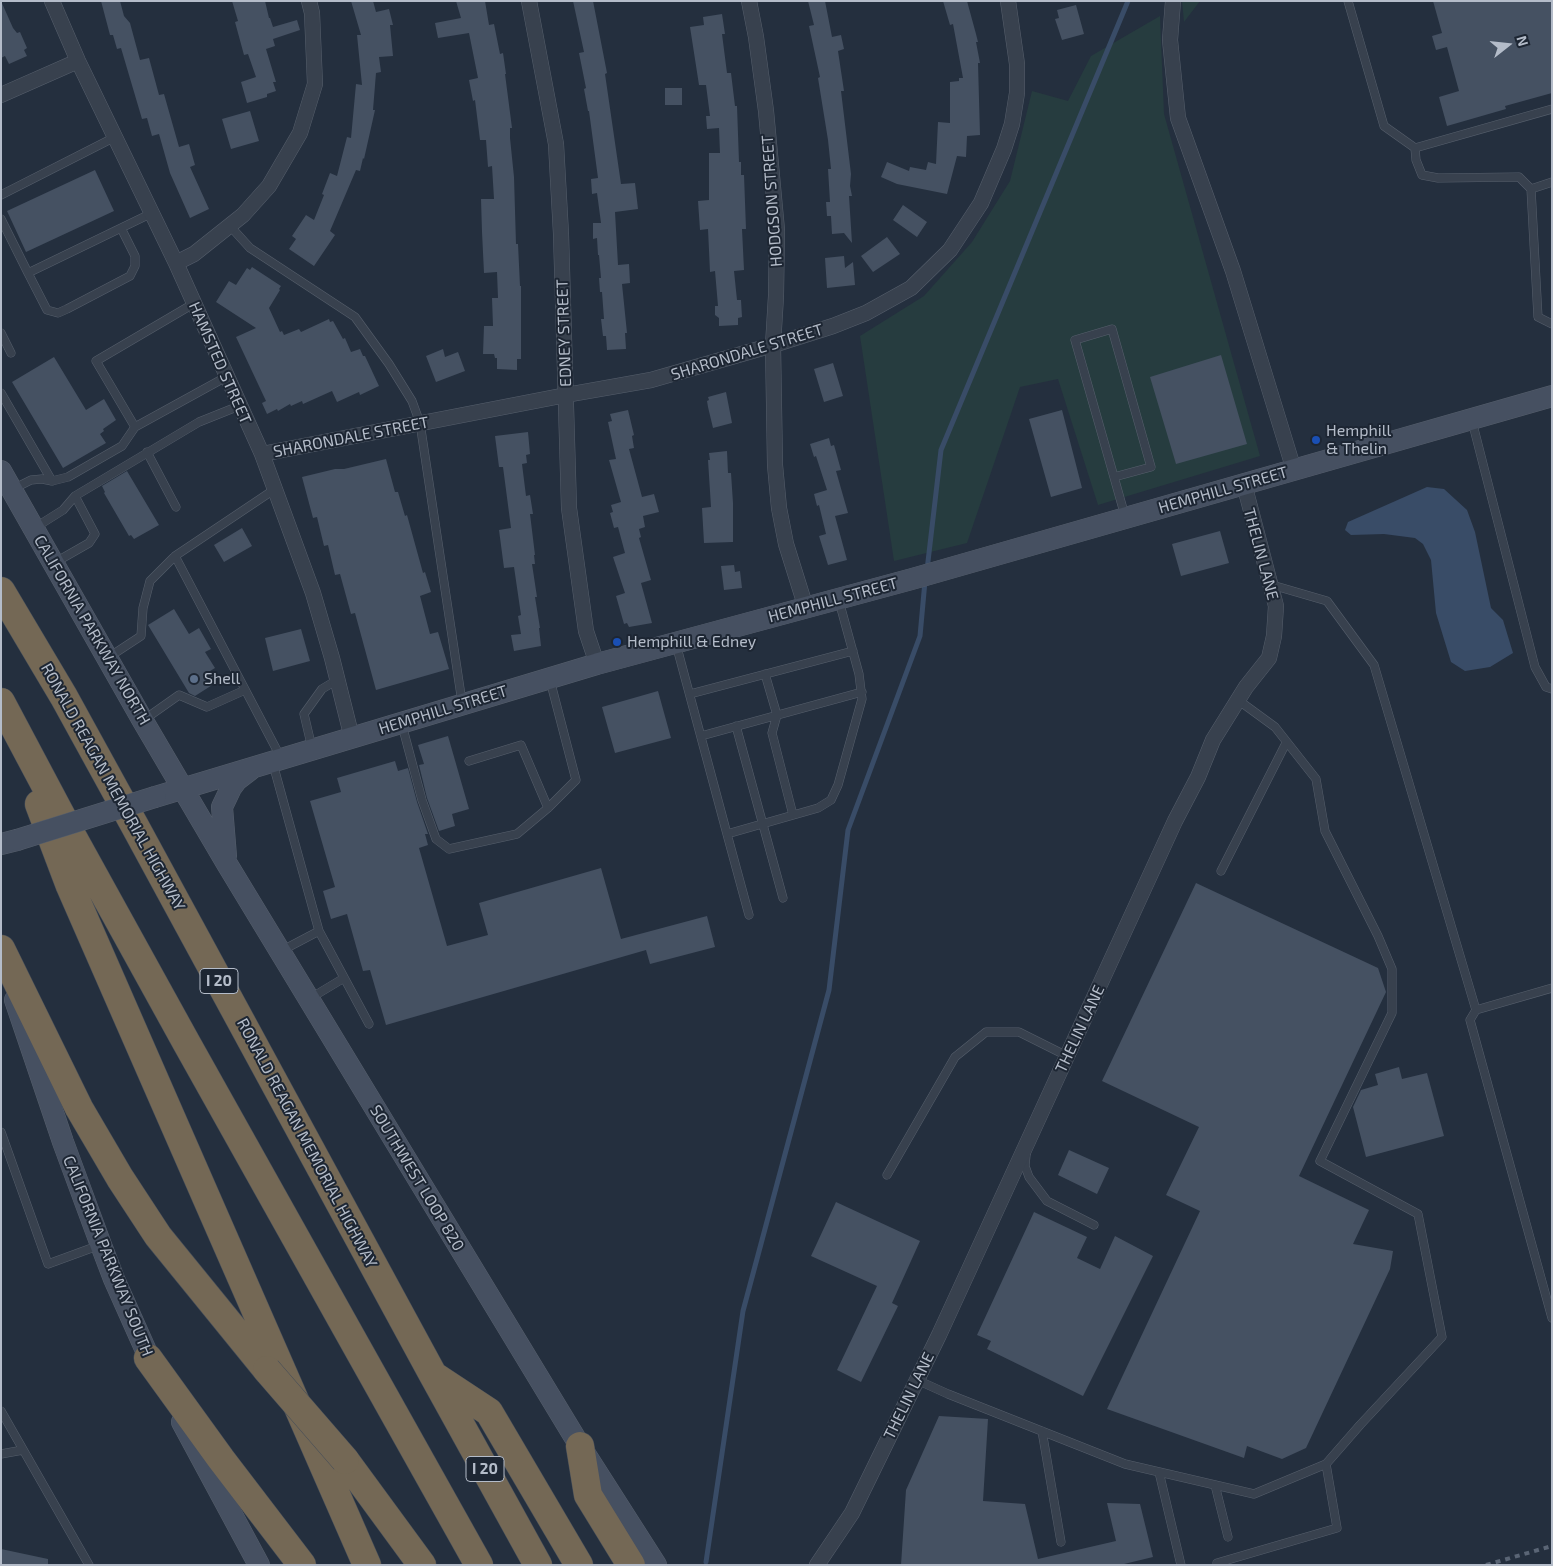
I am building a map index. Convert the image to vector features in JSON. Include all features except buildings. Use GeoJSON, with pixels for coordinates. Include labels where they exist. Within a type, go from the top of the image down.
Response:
{"type":"FeatureCollection","features":[{"type":"Feature","properties":{"kind":"highway","name":"RONALD REAGAN MEMORIAL HIGHWAY"},"geometry":{"type":"LineString","coordinates":[[1,591],[64,697],[538,1565]]}},
{"type":"Feature","properties":{"kind":"highway"},"geometry":{"type":"LineString","coordinates":[[6,711],[70,886],[367,1565]]}},
{"type":"Feature","properties":{"kind":"highway"},"geometry":{"type":"LineString","coordinates":[[6,711],[74,840],[181,1034],[479,1565]]}},
{"type":"Feature","properties":{"kind":"highway"},"geometry":{"type":"LineString","coordinates":[[1,949],[79,1108],[120,1178],[158,1236],[267,1370],[345,1460],[422,1565]]}},
{"type":"Feature","properties":{"kind":"highway"},"geometry":{"type":"LineString","coordinates":[[148,1358],[221,1459],[302,1565]]}},
{"type":"Feature","properties":{"kind":"highway"},"geometry":{"type":"LineString","coordinates":[[432,1373],[489,1412],[579,1565]]}},
{"type":"Feature","properties":{"kind":"highway"},"geometry":{"type":"LineString","coordinates":[[580,1446],[588,1495],[631,1565]]}},
{"type":"Feature","properties":{"kind":"main road","name":"HEMPHILL STREET"},"geometry":{"type":"LineString","coordinates":[[9,842],[597,664],[955,567],[1552,396]]}},
{"type":"Feature","properties":{"kind":"main road","name":"CALIFORNIA PARKWAY NORTH"},"geometry":{"type":"LineString","coordinates":[[1,471],[182,789]]}},
{"type":"Feature","properties":{"kind":"main road"},"geometry":{"type":"LineString","coordinates":[[227,864],[223,837],[222,807],[237,780],[269,763]]}},
{"type":"Feature","properties":{"kind":"main road","name":"SOUTHWEST LOOP 820"},"geometry":{"type":"LineString","coordinates":[[182,789],[580,1446],[656,1565]]}},
{"type":"Feature","properties":{"kind":"main road","name":"CALIFORNIA PARKWAY SOUTH"},"geometry":{"type":"LineString","coordinates":[[1,960],[63,1142],[101,1245],[148,1358],[259,1565]]}},
{"type":"Feature","properties":{"kind":"street","name":"HAMSTED STREET"},"geometry":{"type":"LineString","coordinates":[[52,1],[78,61],[176,263],[262,454],[313,593],[352,738]]}},
{"type":"Feature","properties":{"kind":"street"},"geometry":{"type":"LineString","coordinates":[[176,263],[194,254],[243,215],[270,186],[300,133],[315,84],[312,13],[309,1]]}},
{"type":"Feature","properties":{"kind":"street","name":"EDNEY STREET"},"geometry":{"type":"LineString","coordinates":[[529,1],[556,144],[569,508],[586,631],[597,664]]}},
{"type":"Feature","properties":{"kind":"street","name":"HODGSON STREET"},"geometry":{"type":"LineString","coordinates":[[749,1],[766,111],[777,230],[773,345],[775,465],[778,508],[786,544],[806,608]]}},
{"type":"Feature","properties":{"kind":"street","name":"SHARONDALE STREET"},"geometry":{"type":"LineString","coordinates":[[262,454],[651,380],[833,326],[866,313],[911,288],[950,250],[981,202],[1004,149],[1012,124],[1017,94],[1017,64],[1008,1]]}},
{"type":"Feature","properties":{"kind":"street"},"geometry":{"type":"LineString","coordinates":[[1173,1],[1170,40],[1178,118],[1233,271],[1294,470]]}},
{"type":"Feature","properties":{"kind":"street"},"geometry":{"type":"LineString","coordinates":[[1,95],[78,61]]}},
{"type":"Feature","properties":{"kind":"street","name":"THELIN LANE"},"geometry":{"type":"LineString","coordinates":[[817,1565],[852,1513],[917,1380],[1175,821],[1198,778],[1213,740],[1238,700],[1269,658],[1274,636],[1276,606],[1244,484]]}},
{"type":"Feature","properties":{"kind":"lane"},"geometry":{"type":"LineString","coordinates":[[1348,1],[1384,126],[1415,148],[1416,160],[1422,175],[1438,178],[1519,178],[1531,189],[1538,317],[1552,324]]}},
{"type":"Feature","properties":{"kind":"lane"},"geometry":{"type":"LineString","coordinates":[[1415,148],[1552,110]]}},
{"type":"Feature","properties":{"kind":"lane"},"geometry":{"type":"LineString","coordinates":[[1,195],[115,137]]}},
{"type":"Feature","properties":{"kind":"lane"},"geometry":{"type":"LineString","coordinates":[[1531,189],[1552,182]]}},
{"type":"Feature","properties":{"kind":"lane"},"geometry":{"type":"LineString","coordinates":[[28,273],[152,213]]}},
{"type":"Feature","properties":{"kind":"lane"},"geometry":{"type":"LineString","coordinates":[[1,219],[5,236],[28,273],[47,310],[58,313],[130,276],[135,266],[136,256],[121,228]]}},
{"type":"Feature","properties":{"kind":"lane"},"geometry":{"type":"LineString","coordinates":[[230,226],[250,248],[355,317],[389,364],[412,402],[420,423],[463,704]]}},
{"type":"Feature","properties":{"kind":"lane"},"geometry":{"type":"LineString","coordinates":[[135,427],[96,361],[194,304]]}},
{"type":"Feature","properties":{"kind":"lane"},"geometry":{"type":"LineString","coordinates":[[1114,477],[1151,467],[1112,329],[1075,340],[1114,477],[1126,518]]}},
{"type":"Feature","properties":{"kind":"lane"},"geometry":{"type":"LineString","coordinates":[[1,333],[11,353]]}},
{"type":"Feature","properties":{"kind":"lane"},"geometry":{"type":"LineString","coordinates":[[12,490],[31,480],[42,479],[52,481],[68,477],[122,446],[135,427],[226,377]]}},
{"type":"Feature","properties":{"kind":"lane"},"geometry":{"type":"LineString","coordinates":[[1,393],[52,481]]}},
{"type":"Feature","properties":{"kind":"lane"},"geometry":{"type":"LineString","coordinates":[[34,529],[63,510],[75,496],[147,452],[198,422],[239,406]]}},
{"type":"Feature","properties":{"kind":"lane"},"geometry":{"type":"LineString","coordinates":[[1471,419],[1535,667],[1546,687],[1552,689]]}},
{"type":"Feature","properties":{"kind":"lane"},"geometry":{"type":"LineString","coordinates":[[147,452],[176,506]]}},
{"type":"Feature","properties":{"kind":"lane"},"geometry":{"type":"LineString","coordinates":[[107,659],[141,636],[143,608],[150,581],[175,556],[275,489]]}},
{"type":"Feature","properties":{"kind":"lane"},"geometry":{"type":"LineString","coordinates":[[54,564],[89,543],[95,534],[75,496]]}},
{"type":"Feature","properties":{"kind":"lane"},"geometry":{"type":"LineString","coordinates":[[175,556],[245,690],[269,763],[319,932],[369,1024]]}},
{"type":"Feature","properties":{"kind":"lane"},"geometry":{"type":"LineString","coordinates":[[1272,586],[1327,601],[1374,665],[1476,1010]]}},
{"type":"Feature","properties":{"kind":"lane"},"geometry":{"type":"LineString","coordinates":[[727,834],[818,808],[831,800],[838,786],[862,698],[853,651],[839,599]]}},
{"type":"Feature","properties":{"kind":"lane"},"geometry":{"type":"LineString","coordinates":[[676,643],[749,915]]}},
{"type":"Feature","properties":{"kind":"lane"},"geometry":{"type":"LineString","coordinates":[[690,694],[853,651]]}},
{"type":"Feature","properties":{"kind":"lane"},"geometry":{"type":"LineString","coordinates":[[766,674],[777,715],[772,733],[793,815]]}},
{"type":"Feature","properties":{"kind":"lane"},"geometry":{"type":"LineString","coordinates":[[402,723],[422,800],[436,839],[449,848],[517,834],[548,808],[576,780],[550,678]]}},
{"type":"Feature","properties":{"kind":"lane"},"geometry":{"type":"LineString","coordinates":[[313,750],[304,714],[322,689],[337,680]]}},
{"type":"Feature","properties":{"kind":"lane"},"geometry":{"type":"LineString","coordinates":[[143,721],[179,696],[207,707],[245,690]]}},
{"type":"Feature","properties":{"kind":"lane"},"geometry":{"type":"LineString","coordinates":[[701,736],[862,692]]}},
{"type":"Feature","properties":{"kind":"lane"},"geometry":{"type":"LineString","coordinates":[[917,1380],[1125,1464],[1254,1494],[1326,1464],[1442,1337],[1418,1214],[1320,1161],[1392,1013],[1392,969],[1378,936],[1325,831],[1316,779],[1275,727],[1238,700]]}},
{"type":"Feature","properties":{"kind":"lane"},"geometry":{"type":"LineString","coordinates":[[736,726],[783,898]]}},
{"type":"Feature","properties":{"kind":"lane"},"geometry":{"type":"LineString","coordinates":[[1221,871],[1286,742]]}},
{"type":"Feature","properties":{"kind":"lane"},"geometry":{"type":"LineString","coordinates":[[469,761],[522,745],[548,808]]}},
{"type":"Feature","properties":{"kind":"lane"},"geometry":{"type":"LineString","coordinates":[[280,952],[319,932]]}},
{"type":"Feature","properties":{"kind":"lane"},"geometry":{"type":"LineString","coordinates":[[309,999],[344,978]]}},
{"type":"Feature","properties":{"kind":"lane"},"geometry":{"type":"LineString","coordinates":[[1552,988],[1476,1010],[1470,1020],[1552,1318]]}},
{"type":"Feature","properties":{"kind":"lane"},"geometry":{"type":"LineString","coordinates":[[887,1175],[955,1057],[986,1032],[1019,1032],[1067,1056]]}},
{"type":"Feature","properties":{"kind":"lane"},"geometry":{"type":"LineString","coordinates":[[1,1132],[48,1264],[101,1245]]}},
{"type":"Feature","properties":{"kind":"lane"},"geometry":{"type":"LineString","coordinates":[[1027,1143],[1025,1166],[1029,1177],[1047,1201],[1094,1225]]}},
{"type":"Feature","properties":{"kind":"lane"},"geometry":{"type":"LineString","coordinates":[[1,1412],[89,1565]]}},
{"type":"Feature","properties":{"kind":"lane"},"geometry":{"type":"LineString","coordinates":[[1042,1431],[1061,1542]]}},
{"type":"Feature","properties":{"kind":"lane"},"geometry":{"type":"LineString","coordinates":[[1,1454],[23,1450]]}},
{"type":"Feature","properties":{"kind":"lane"},"geometry":{"type":"LineString","coordinates":[[1217,1563],[1337,1528],[1326,1464]]}},
{"type":"Feature","properties":{"kind":"lane"},"geometry":{"type":"LineString","coordinates":[[1159,1472],[1181,1565]]}},
{"type":"Feature","properties":{"kind":"lane"},"geometry":{"type":"LineString","coordinates":[[1215,1485],[1228,1536]]}},
{"type":"Feature","properties":{"kind":"green space"},"geometry":{"type":"Polygon","coordinates":[[[1182,1],[1200,1],[1184,22],[1182,1]]]}},
{"type":"Feature","properties":{"kind":"green space"},"geometry":{"type":"Polygon","coordinates":[[[1160,16],[1164,114],[1260,456],[1098,505],[1058,379],[1020,387],[967,543],[894,561],[860,336],[924,296],[972,242],[1010,181],[1032,91],[1068,101],[1091,56],[1160,16]]]}},
{"type":"Feature","properties":{"kind":"water"},"geometry":{"type":"Polygon","coordinates":[[[1427,487],[1444,489],[1467,510],[1475,532],[1491,608],[1503,620],[1513,653],[1490,667],[1465,671],[1451,662],[1436,613],[1431,560],[1423,544],[1415,538],[1384,534],[1351,535],[1345,530],[1348,522],[1427,487]]]}},
{"type":"Feature","properties":{"kind":"waterway"},"geometry":{"type":"LineString","coordinates":[[927,570],[941,450],[1128,1]]}},
{"type":"Feature","properties":{"kind":"waterway"},"geometry":{"type":"LineString","coordinates":[[706,1562],[743,1311],[829,990],[848,830],[920,636],[925,581]]}},
{"type":"Feature","properties":{"kind":"railway"},"geometry":{"type":"LineString","coordinates":[[1486,1565],[1552,1546]]}},
{"type":"Feature","properties":{"kind":"place","name":"Hemphill & Thelin"},"geometry":{"type":"Point","coordinates":[1316,440]}},
{"type":"Feature","properties":{"kind":"place","name":"Hemphill & Edney"},"geometry":{"type":"Point","coordinates":[617,642]}},
{"type":"Feature","properties":{"kind":"place","name":"Shell"},"geometry":{"type":"Point","coordinates":[194,679]}}]}
